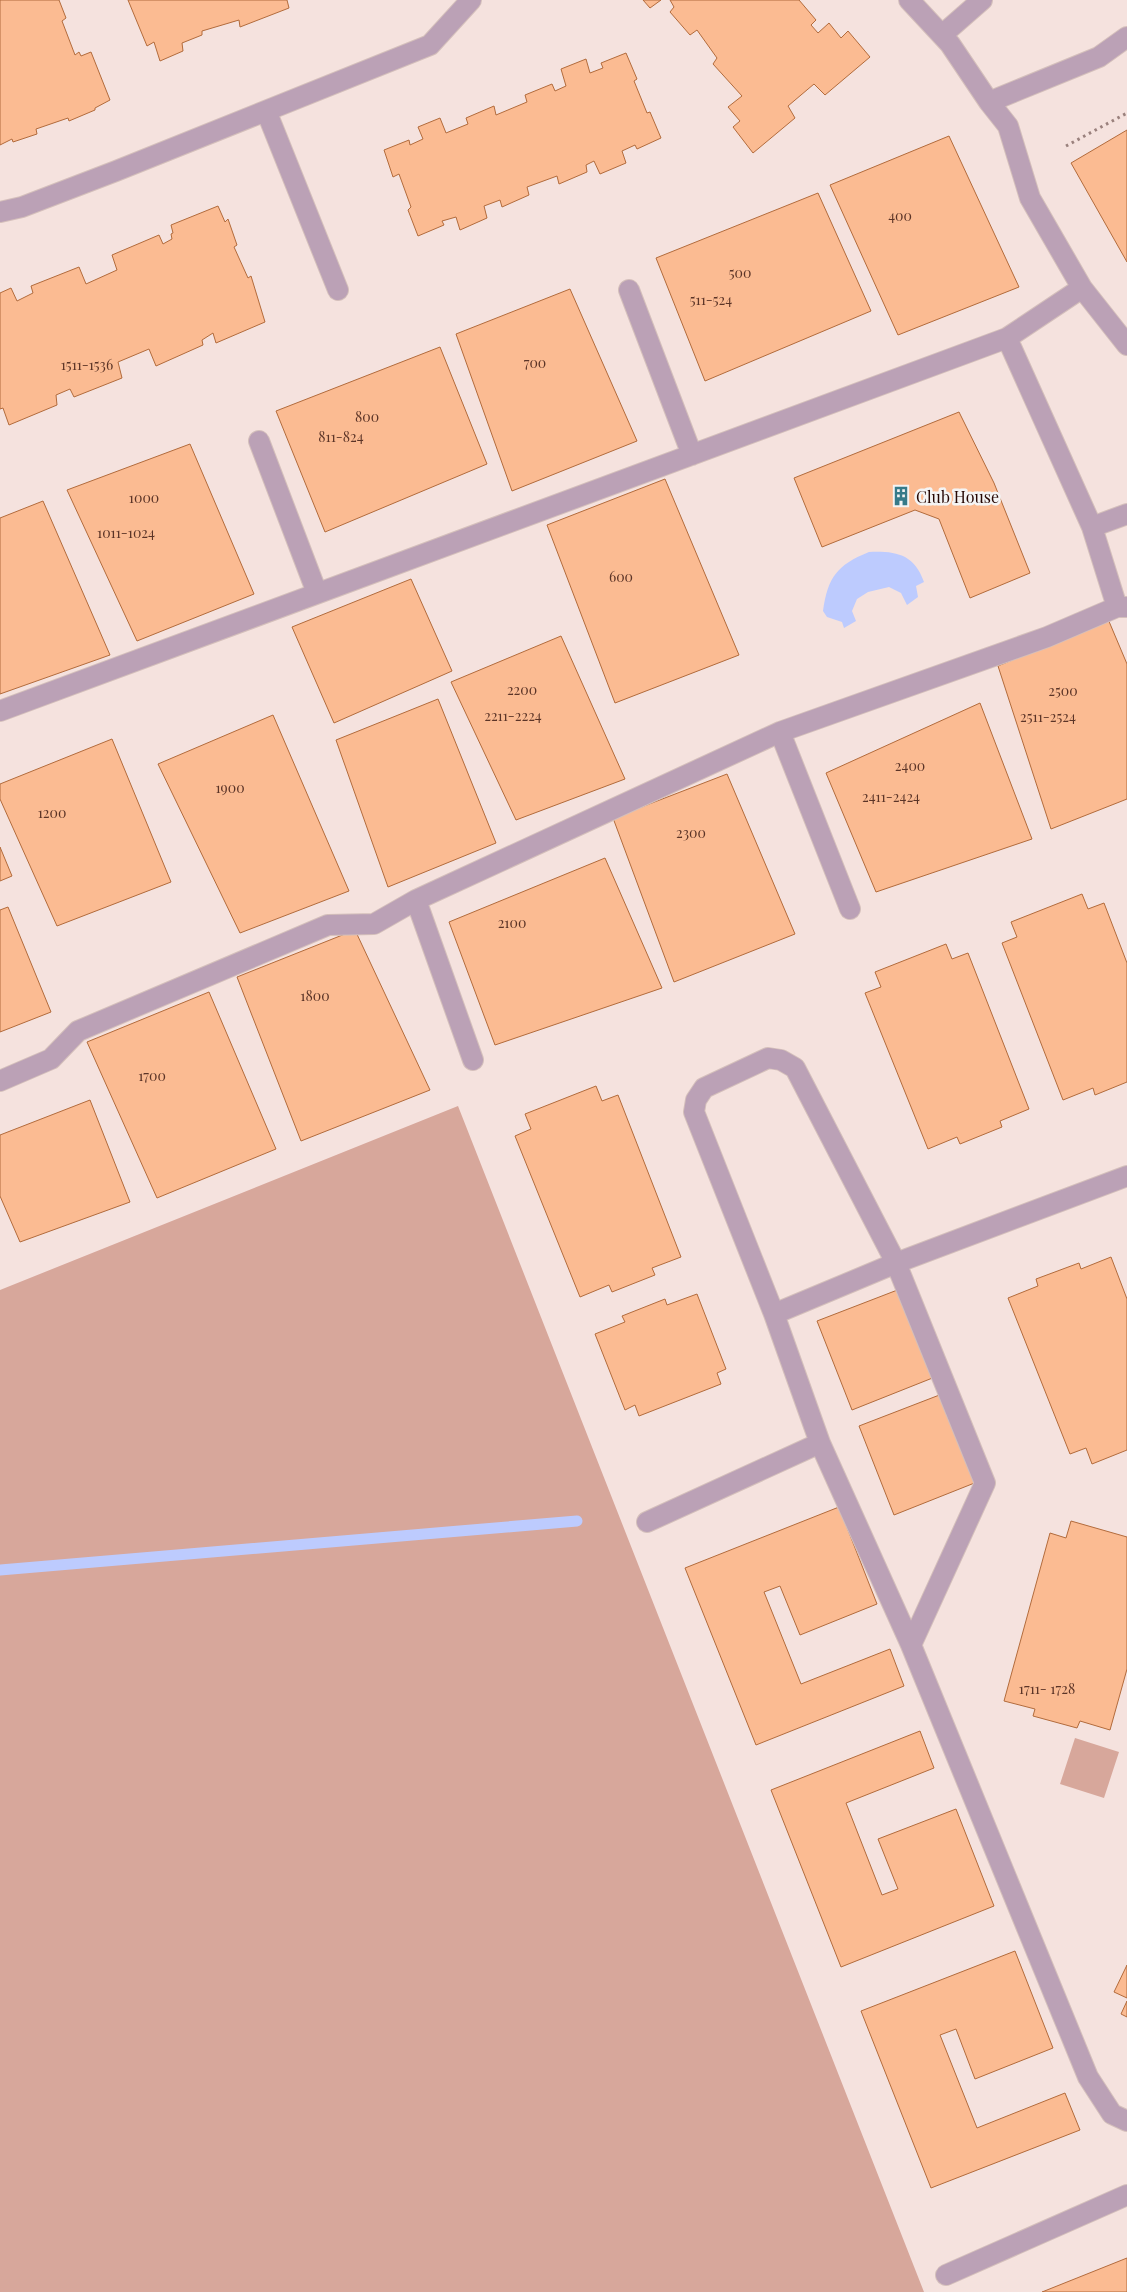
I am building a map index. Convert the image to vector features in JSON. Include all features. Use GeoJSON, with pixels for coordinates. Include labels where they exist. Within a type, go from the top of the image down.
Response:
{"type":"FeatureCollection","features":[{"type":"Feature","properties":{"kind":"lane"},"geometry":{"type":"LineString","coordinates":[[0,212],[22,207],[266,113],[430,45],[471,0]]}},
{"type":"Feature","properties":{"kind":"lane"},"geometry":{"type":"LineString","coordinates":[[909,0],[942,35],[1008,126],[1030,198],[1082,288],[1127,345]]}},
{"type":"Feature","properties":{"kind":"lane"},"geometry":{"type":"LineString","coordinates":[[942,35],[982,0]]}},
{"type":"Feature","properties":{"kind":"lane"},"geometry":{"type":"LineString","coordinates":[[989,102],[1098,57],[1127,37]]}},
{"type":"Feature","properties":{"kind":"lane"},"geometry":{"type":"LineString","coordinates":[[266,113],[338,290]]}},
{"type":"Feature","properties":{"kind":"lane"},"geometry":{"type":"LineString","coordinates":[[0,711],[1007,338],[1082,288]]}},
{"type":"Feature","properties":{"kind":"lane"},"geometry":{"type":"LineString","coordinates":[[629,290],[692,455]]}},
{"type":"Feature","properties":{"kind":"lane"},"geometry":{"type":"LineString","coordinates":[[0,1081],[51,1059],[78,1031],[328,925],[374,924],[416,900],[780,732],[1048,637],[1122,607],[1092,527],[1007,338]]}},
{"type":"Feature","properties":{"kind":"lane"},"geometry":{"type":"LineString","coordinates":[[259,441],[317,593]]}},
{"type":"Feature","properties":{"kind":"lane"},"geometry":{"type":"LineString","coordinates":[[1092,527],[1127,514]]}},
{"type":"Feature","properties":{"kind":"lane"},"geometry":{"type":"LineString","coordinates":[[780,732],[850,909]]}},
{"type":"Feature","properties":{"kind":"lane"},"geometry":{"type":"LineString","coordinates":[[416,900],[474,1060]]}},
{"type":"Feature","properties":{"kind":"lane"},"geometry":{"type":"LineString","coordinates":[[912,1645],[985,1483],[896,1263],[795,1068],[781,1060],[768,1058],[704,1088],[696,1100],[694,1112],[774,1314],[820,1443],[912,1645],[1088,2077],[1112,2114],[1127,2122]]}},
{"type":"Feature","properties":{"kind":"lane"},"geometry":{"type":"LineString","coordinates":[[774,1314],[896,1263],[1127,1176]]}},
{"type":"Feature","properties":{"kind":"lane"},"geometry":{"type":"LineString","coordinates":[[647,1522],[820,1443]]}},
{"type":"Feature","properties":{"kind":"lane"},"geometry":{"type":"LineString","coordinates":[[946,2275],[1127,2195]]}},
{"type":"Feature","properties":{"kind":"path"},"geometry":{"type":"LineString","coordinates":[[1066,146],[1127,113]]}},
{"type":"Feature","properties":{"kind":"shaded area"},"geometry":{"type":"Polygon","coordinates":[[[458,1106],[924,2292],[0,2292],[0,1290],[458,1106]]]}},
{"type":"Feature","properties":{"kind":"shaded area"},"geometry":{"type":"Polygon","coordinates":[[[1075,1738],[1119,1752],[1104,1798],[1060,1784],[1075,1738]]]}},
{"type":"Feature","properties":{"kind":"water"},"geometry":{"type":"Polygon","coordinates":[[[869,552],[888,552],[903,556],[915,565],[924,582],[916,586],[918,597],[907,605],[901,593],[889,587],[868,592],[857,599],[852,611],[856,621],[844,628],[842,622],[827,617],[823,611],[828,589],[831,581],[842,567],[869,552]]]}},
{"type":"Feature","properties":{"kind":"building"},"geometry":{"type":"Polygon","coordinates":[[[0,0],[59,0],[66,18],[62,21],[75,55],[79,52],[81,56],[91,52],[110,100],[95,108],[95,110],[69,121],[68,118],[36,129],[37,134],[13,142],[12,139],[0,145],[0,0]]]}},
{"type":"Feature","properties":{"kind":"building"},"geometry":{"type":"Polygon","coordinates":[[[128,0],[287,0],[289,8],[240,27],[239,20],[202,31],[202,35],[182,43],[183,51],[160,61],[154,42],[147,46],[128,0]]]}},
{"type":"Feature","properties":{"kind":"building"},"geometry":{"type":"Polygon","coordinates":[[[643,0],[661,0],[650,8],[643,0]]]}},
{"type":"Feature","properties":{"kind":"building"},"geometry":{"type":"Polygon","coordinates":[[[670,0],[799,0],[816,20],[811,25],[818,33],[829,23],[841,38],[848,31],[870,57],[825,95],[814,84],[788,106],[795,118],[753,153],[733,127],[740,121],[728,107],[742,96],[713,64],[717,58],[697,30],[690,35],[670,12],[674,7],[670,0]]]}},
{"type":"Feature","properties":{"kind":"building"},"geometry":{"type":"Polygon","coordinates":[[[626,53],[637,79],[634,81],[647,113],[650,112],[661,138],[637,149],[635,145],[622,151],[626,163],[600,174],[594,161],[586,165],[587,172],[559,184],[557,176],[527,187],[529,195],[502,207],[500,200],[484,206],[487,218],[460,230],[456,217],[442,221],[444,225],[418,236],[408,210],[411,207],[399,174],[393,177],[384,150],[409,140],[410,145],[423,139],[418,127],[440,118],[446,133],[468,124],[466,118],[494,106],[496,115],[527,102],[525,95],[552,84],[555,91],[566,86],[561,69],[586,59],[590,73],[603,68],[601,63],[626,53]]]}},
{"type":"Feature","properties":{"kind":"building"},"geometry":{"type":"Polygon","coordinates":[[[1127,130],[1127,262],[1071,163],[1127,130]]]}},
{"type":"Feature","properties":{"kind":"building"},"geometry":{"type":"Polygon","coordinates":[[[949,136],[1019,287],[898,335],[830,185],[949,136]]]}},
{"type":"Feature","properties":{"kind":"building"},"geometry":{"type":"Polygon","coordinates":[[[818,193],[871,311],[705,381],[656,258],[818,193]]]}},
{"type":"Feature","properties":{"kind":"building"},"geometry":{"type":"Polygon","coordinates":[[[218,206],[225,222],[228,219],[237,245],[234,247],[248,278],[251,276],[265,322],[216,343],[213,333],[202,340],[203,345],[156,366],[149,349],[118,362],[122,378],[74,397],[70,389],[56,395],[57,405],[9,425],[3,408],[0,409],[0,293],[11,288],[17,301],[33,293],[31,286],[79,267],[86,284],[117,270],[112,255],[159,235],[163,244],[172,239],[171,225],[218,206]]]}},
{"type":"Feature","properties":{"kind":"building"},"geometry":{"type":"Polygon","coordinates":[[[570,289],[637,441],[512,491],[456,334],[570,289]]]}},
{"type":"Feature","properties":{"kind":"building"},"geometry":{"type":"Polygon","coordinates":[[[440,347],[487,464],[325,532],[276,411],[440,347]]]}},
{"type":"Feature","properties":{"kind":"building","name":"Club House"},"geometry":{"type":"Polygon","coordinates":[[[959,412],[994,483],[1030,573],[970,598],[939,519],[915,510],[822,547],[794,478],[959,412]]]}},
{"type":"Feature","properties":{"kind":"building"},"geometry":{"type":"Polygon","coordinates":[[[190,444],[254,594],[137,641],[67,490],[190,444]]]}},
{"type":"Feature","properties":{"kind":"building"},"geometry":{"type":"Polygon","coordinates":[[[665,479],[739,655],[615,703],[547,525],[665,479]]]}},
{"type":"Feature","properties":{"kind":"building"},"geometry":{"type":"Polygon","coordinates":[[[43,501],[110,655],[0,694],[0,518],[43,501]]]}},
{"type":"Feature","properties":{"kind":"building"},"geometry":{"type":"Polygon","coordinates":[[[411,579],[452,671],[334,723],[292,627],[411,579]]]}},
{"type":"Feature","properties":{"kind":"building"},"geometry":{"type":"Polygon","coordinates":[[[1108,619],[1127,664],[1127,799],[1051,829],[998,666],[1108,619]]]}},
{"type":"Feature","properties":{"kind":"building"},"geometry":{"type":"Polygon","coordinates":[[[561,636],[625,779],[516,820],[451,682],[561,636]]]}},
{"type":"Feature","properties":{"kind":"building"},"geometry":{"type":"Polygon","coordinates":[[[438,699],[496,843],[388,887],[336,740],[438,699]]]}},
{"type":"Feature","properties":{"kind":"building"},"geometry":{"type":"Polygon","coordinates":[[[980,703],[1032,839],[876,892],[826,773],[980,703]]]}},
{"type":"Feature","properties":{"kind":"building"},"geometry":{"type":"Polygon","coordinates":[[[273,715],[349,891],[240,933],[158,764],[273,715]]]}},
{"type":"Feature","properties":{"kind":"building"},"geometry":{"type":"Polygon","coordinates":[[[112,739],[171,882],[57,926],[0,799],[0,784],[112,739]]]}},
{"type":"Feature","properties":{"kind":"building"},"geometry":{"type":"Polygon","coordinates":[[[727,774],[795,934],[674,982],[613,818],[727,774]]]}},
{"type":"Feature","properties":{"kind":"building"},"geometry":{"type":"Polygon","coordinates":[[[0,847],[12,876],[0,881],[0,847]]]}},
{"type":"Feature","properties":{"kind":"building"},"geometry":{"type":"Polygon","coordinates":[[[605,858],[662,988],[495,1045],[449,922],[605,858]]]}},
{"type":"Feature","properties":{"kind":"building"},"geometry":{"type":"Polygon","coordinates":[[[1082,894],[1088,909],[1104,903],[1127,963],[1127,1082],[1095,1095],[1093,1088],[1063,1100],[1002,943],[1017,937],[1011,922],[1082,894]]]}},
{"type":"Feature","properties":{"kind":"building"},"geometry":{"type":"Polygon","coordinates":[[[8,907],[51,1012],[0,1032],[0,910],[8,907]]]}},
{"type":"Feature","properties":{"kind":"building"},"geometry":{"type":"Polygon","coordinates":[[[355,930],[430,1090],[301,1141],[237,977],[355,930]]]}},
{"type":"Feature","properties":{"kind":"building"},"geometry":{"type":"Polygon","coordinates":[[[946,944],[952,959],[968,953],[1029,1109],[1000,1121],[1002,1127],[960,1144],[957,1137],[928,1149],[865,993],[881,987],[875,972],[946,944]]]}},
{"type":"Feature","properties":{"kind":"building"},"geometry":{"type":"Polygon","coordinates":[[[209,992],[276,1149],[157,1198],[87,1042],[209,992]]]}},
{"type":"Feature","properties":{"kind":"building"},"geometry":{"type":"Polygon","coordinates":[[[596,1086],[602,1101],[618,1095],[681,1257],[652,1268],[655,1275],[612,1292],[609,1285],[580,1297],[515,1136],[531,1129],[525,1114],[596,1086]]]}},
{"type":"Feature","properties":{"kind":"building"},"geometry":{"type":"Polygon","coordinates":[[[90,1100],[130,1202],[20,1242],[0,1196],[0,1135],[90,1100]]]}},
{"type":"Feature","properties":{"kind":"building"},"geometry":{"type":"Polygon","coordinates":[[[1111,1257],[1127,1299],[1127,1450],[1092,1464],[1086,1448],[1070,1454],[1008,1298],[1038,1286],[1036,1279],[1079,1263],[1081,1269],[1111,1257]]]}},
{"type":"Feature","properties":{"kind":"building"},"geometry":{"type":"Polygon","coordinates":[[[900,1289],[935,1377],[852,1410],[817,1321],[900,1289]]]}},
{"type":"Feature","properties":{"kind":"building"},"geometry":{"type":"Polygon","coordinates":[[[697,1294],[726,1369],[717,1373],[721,1384],[639,1416],[635,1405],[625,1410],[595,1334],[625,1322],[622,1316],[665,1299],[667,1305],[697,1294]]]}},
{"type":"Feature","properties":{"kind":"building"},"geometry":{"type":"Polygon","coordinates":[[[942,1394],[977,1482],[894,1515],[859,1426],[942,1394]]]}},
{"type":"Feature","properties":{"kind":"building"},"geometry":{"type":"Polygon","coordinates":[[[839,1507],[877,1604],[800,1635],[780,1586],[764,1592],[801,1684],[890,1649],[904,1686],[756,1745],[685,1568],[839,1507]]]}},
{"type":"Feature","properties":{"kind":"building"},"geometry":{"type":"Polygon","coordinates":[[[1071,1521],[1127,1537],[1127,1669],[1110,1730],[1080,1721],[1077,1728],[1033,1716],[1035,1709],[1004,1701],[1050,1533],[1066,1538],[1071,1521]]]}},
{"type":"Feature","properties":{"kind":"building"},"geometry":{"type":"Polygon","coordinates":[[[920,1731],[934,1768],[846,1803],[882,1895],[898,1889],[878,1839],[956,1809],[994,1906],[841,1967],[771,1790],[920,1731]]]}},
{"type":"Feature","properties":{"kind":"building"},"geometry":{"type":"Polygon","coordinates":[[[1015,1951],[1053,2048],[975,2079],[956,2029],[940,2035],[977,2128],[1065,2093],[1080,2130],[931,2188],[861,2011],[1015,1951]]]}},
{"type":"Feature","properties":{"kind":"building"},"geometry":{"type":"Polygon","coordinates":[[[1127,1965],[1127,1998],[1114,1992],[1127,1965]]]}},
{"type":"Feature","properties":{"kind":"building"},"geometry":{"type":"Polygon","coordinates":[[[1127,2001],[1127,2017],[1121,2014],[1127,2001]]]}},
{"type":"Feature","properties":{"kind":"building"},"geometry":{"type":"Polygon","coordinates":[[[1127,2258],[1127,2292],[1042,2292],[1127,2258]]]}},
{"type":"Feature","properties":{"kind":"waterway"},"geometry":{"type":"LineString","coordinates":[[0,1570],[577,1521]]}},
{"type":"Feature","properties":{"kind":"place","name":"Club House"},"geometry":{"type":"Point","coordinates":[901,496]}}]}
